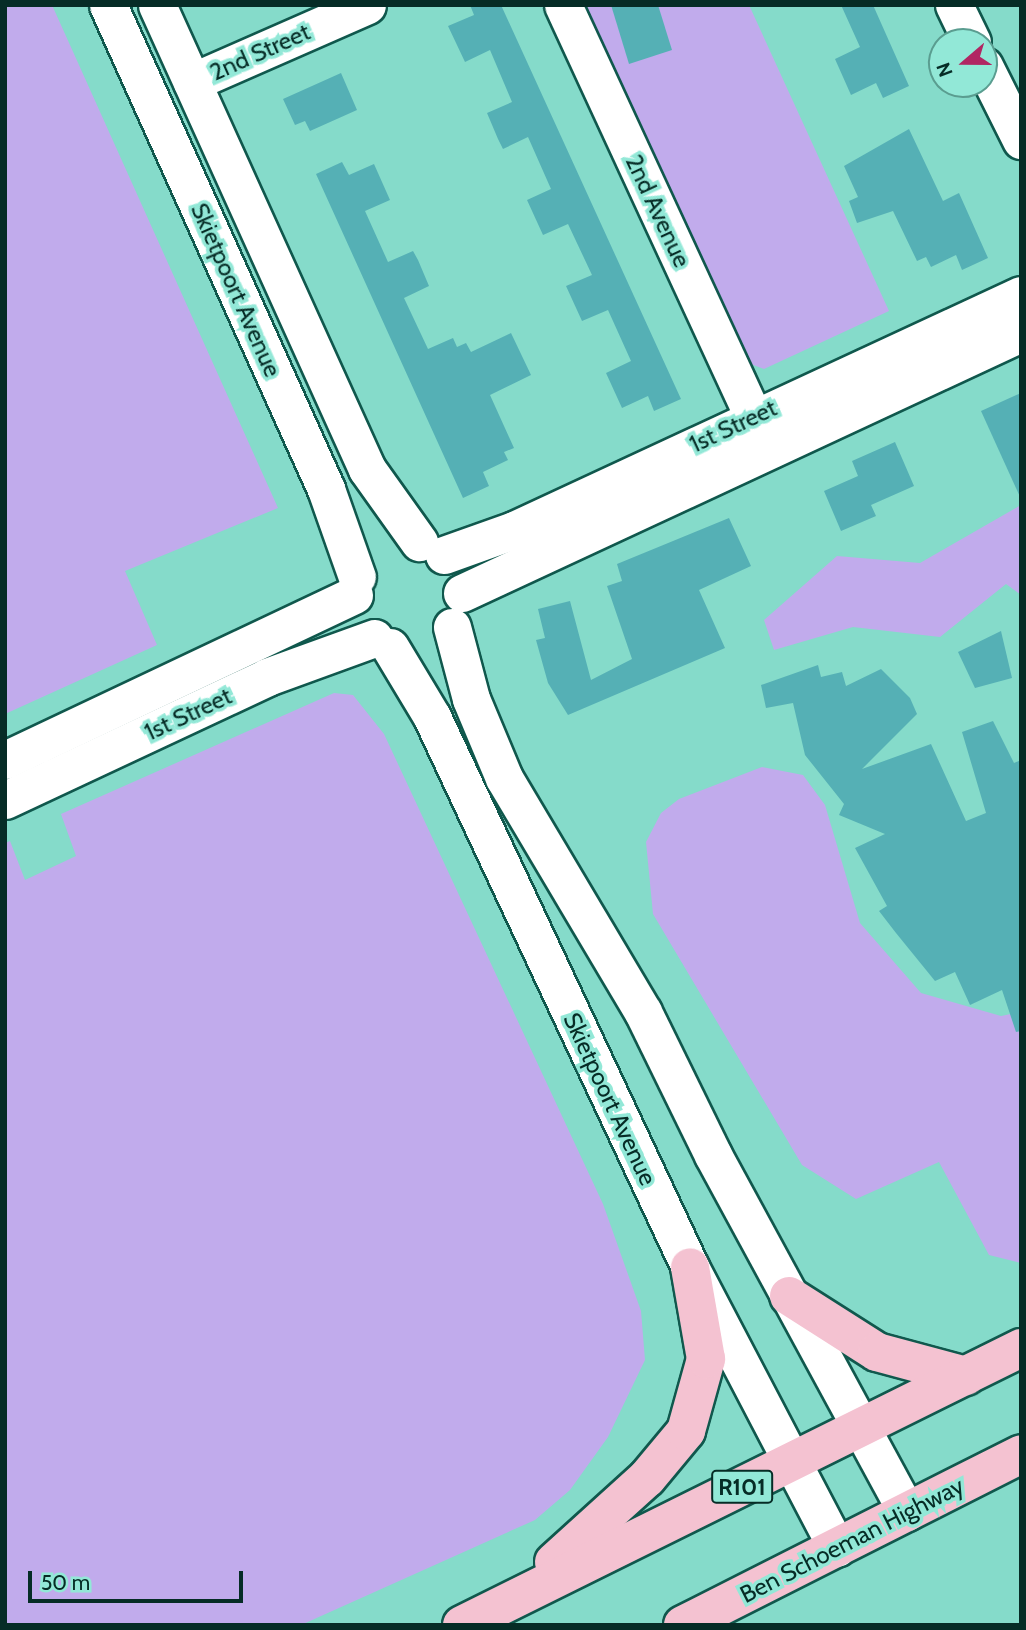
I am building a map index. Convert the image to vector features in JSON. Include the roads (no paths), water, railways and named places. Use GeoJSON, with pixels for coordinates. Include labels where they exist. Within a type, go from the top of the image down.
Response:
{"type":"FeatureCollection","features":[{"type":"Feature","properties":{"kind":"main road"},"geometry":{"type":"LineString","coordinates":[[477,1618],[584,1539],[687,1432],[706,1359],[690,1267]]}},
{"type":"Feature","properties":{"kind":"main road"},"geometry":{"type":"LineString","coordinates":[[789,1296],[877,1352],[966,1376]]}},
{"type":"Feature","properties":{"kind":"main road","name":"R101"},"geometry":{"type":"LineString","coordinates":[[477,1618],[793,1461],[864,1429],[1021,1348]]}},
{"type":"Feature","properties":{"kind":"main road","name":"Ben Schoeman Highway"},"geometry":{"type":"LineString","coordinates":[[683,1625],[1021,1454]]}},
{"type":"Feature","properties":{"kind":"main road"},"geometry":{"type":"LineString","coordinates":[[725,1625],[823,1555]]}},
{"type":"Feature","properties":{"kind":"street","name":"Skietpoort Avenue"},"geometry":{"type":"LineString","coordinates":[[108,5],[326,489],[355,586]]}},
{"type":"Feature","properties":{"kind":"street","name":"Skietpoort Avenue"},"geometry":{"type":"LineString","coordinates":[[157,5],[367,469],[432,549]]}},
{"type":"Feature","properties":{"kind":"street","name":"2nd Street"},"geometry":{"type":"LineString","coordinates":[[192,82],[367,5]]}},
{"type":"Feature","properties":{"kind":"street","name":"2nd Avenue"},"geometry":{"type":"LineString","coordinates":[[563,5],[753,416]]}},
{"type":"Feature","properties":{"kind":"street"},"geometry":{"type":"LineString","coordinates":[[954,5],[965,28]]}},
{"type":"Feature","properties":{"kind":"street"},"geometry":{"type":"LineString","coordinates":[[998,94],[1021,140]]}},
{"type":"Feature","properties":{"kind":"street","name":"1st Street"},"geometry":{"type":"LineString","coordinates":[[432,549],[514,530],[753,416],[1021,295]]}},
{"type":"Feature","properties":{"kind":"street","name":"1st Street"},"geometry":{"type":"LineString","coordinates":[[457,610],[1021,333]]}},
{"type":"Feature","properties":{"kind":"street"},"geometry":{"type":"LineString","coordinates":[[457,610],[425,648],[382,643],[356,611],[355,586],[364,563],[388,544],[432,549],[457,610],[471,699],[504,778],[643,1012],[789,1296],[907,1512]]}},
{"type":"Feature","properties":{"kind":"street","name":"1st Street"},"geometry":{"type":"LineString","coordinates":[[5,760],[355,586]]}},
{"type":"Feature","properties":{"kind":"street","name":"Skietpoort Avenue"},"geometry":{"type":"LineString","coordinates":[[382,643],[432,717],[690,1267],[793,1461],[823,1555]]}},
{"type":"Feature","properties":{"kind":"street","name":"1st Street"},"geometry":{"type":"LineString","coordinates":[[5,800],[267,677],[382,643]]}}]}
